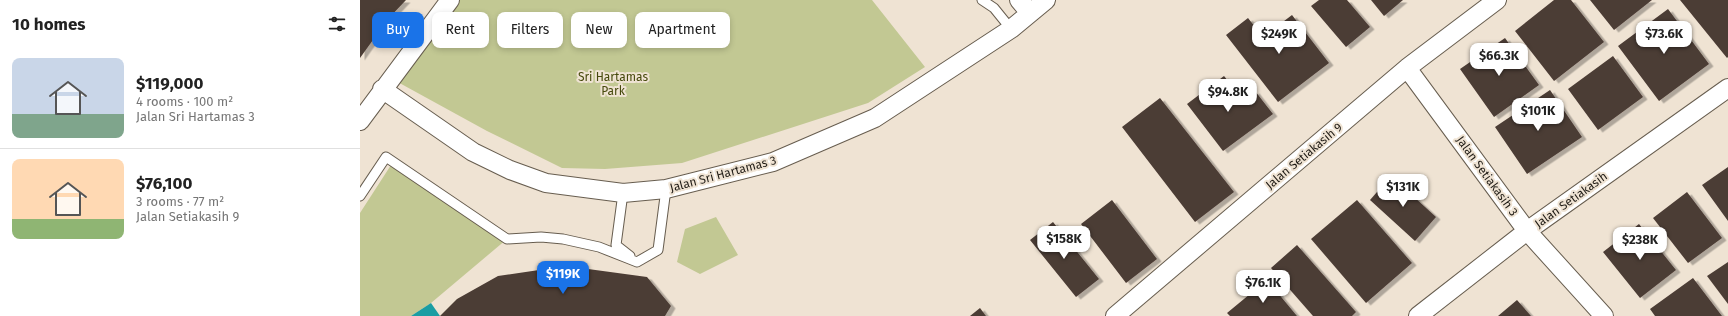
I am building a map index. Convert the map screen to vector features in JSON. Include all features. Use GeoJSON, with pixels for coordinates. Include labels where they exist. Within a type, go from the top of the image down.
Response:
{"type":"FeatureCollection","features":[{"type":"Feature","properties":{"kind":"street"},"geometry":{"type":"LineString","coordinates":[[360,121],[382,89],[450,0]]}},
{"type":"Feature","properties":{"kind":"street","name":"Jalan Sri Hartamas 3"},"geometry":{"type":"LineString","coordinates":[[382,89],[473,152],[510,170],[546,183],[623,193],[666,189],[773,162],[875,118],[1011,29],[1025,7],[1046,0]]}},
{"type":"Feature","properties":{"kind":"street","name":"Jalan Setiakasih 9"},"geometry":{"type":"LineString","coordinates":[[1115,316],[1408,68],[1497,0]]}},
{"type":"Feature","properties":{"kind":"street","name":"Jalan Setiakasih 3"},"geometry":{"type":"LineString","coordinates":[[1408,68],[1528,231],[1604,316]]}},
{"type":"Feature","properties":{"kind":"street","name":"Jalan Setiakasih"},"geometry":{"type":"LineString","coordinates":[[1418,316],[1528,231],[1728,88]]}},
{"type":"Feature","properties":{"kind":"lane"},"geometry":{"type":"LineString","coordinates":[[982,0],[994,8],[1011,29]]}},
{"type":"Feature","properties":{"kind":"lane"},"geometry":{"type":"LineString","coordinates":[[360,196],[386,157],[507,239],[541,237],[563,239],[599,247],[637,262]]}},
{"type":"Feature","properties":{"kind":"lane"},"geometry":{"type":"LineString","coordinates":[[637,262],[658,250],[666,189]]}},
{"type":"Feature","properties":{"kind":"lane"},"geometry":{"type":"LineString","coordinates":[[623,193],[616,245],[637,262]]}},
{"type":"Feature","properties":{"kind":"green space","name":"Sri Hartamas Park"},"geometry":{"type":"Polygon","coordinates":[[[453,0],[872,0],[925,67],[868,103],[682,163],[605,169],[562,168],[487,131],[394,80],[418,48],[424,48],[424,39],[432,28],[432,48],[489,48],[489,12],[444,12],[453,0]]]}},
{"type":"Feature","properties":{"kind":"green space"},"geometry":{"type":"Polygon","coordinates":[[[391,165],[507,239],[431,303],[411,316],[360,316],[360,213],[391,165]]]}},
{"type":"Feature","properties":{"kind":"green space"},"geometry":{"type":"Polygon","coordinates":[[[716,217],[738,255],[700,274],[677,262],[685,229],[716,217]]]}},
{"type":"Feature","properties":{"kind":"water"},"geometry":{"type":"Polygon","coordinates":[[[431,303],[440,316],[411,316],[431,303]]]}},
{"type":"Feature","properties":{"kind":"building"},"geometry":{"type":"Polygon","coordinates":[[[360,0],[406,0],[395,12],[372,12],[372,41],[360,58],[360,0]]]}},
{"type":"Feature","properties":{"kind":"building"},"geometry":{"type":"Polygon","coordinates":[[[1319,0],[1347,0],[1370,27],[1346,47],[1311,6],[1319,0]]]}},
{"type":"Feature","properties":{"kind":"building"},"geometry":{"type":"Polygon","coordinates":[[[1371,0],[1403,0],[1384,16],[1371,0]]]}},
{"type":"Feature","properties":{"kind":"building"},"geometry":{"type":"Polygon","coordinates":[[[1554,0],[1571,0],[1604,42],[1554,81],[1515,31],[1554,0]]]}},
{"type":"Feature","properties":{"kind":"building"},"geometry":{"type":"Polygon","coordinates":[[[1590,0],[1652,0],[1614,30],[1590,0]]]}},
{"type":"Feature","properties":{"kind":"building"},"geometry":{"type":"Polygon","coordinates":[[[1680,0],[1728,0],[1727,58],[1680,0]]]}},
{"type":"Feature","properties":{"kind":"building"},"geometry":{"type":"Polygon","coordinates":[[[1668,9],[1709,64],[1659,101],[1618,46],[1668,9]]]}},
{"type":"Feature","properties":{"kind":"building"},"geometry":{"type":"Polygon","coordinates":[[[1292,15],[1329,63],[1278,102],[1226,35],[1248,18],[1263,37],[1292,15]]]}},
{"type":"Feature","properties":{"kind":"building"},"geometry":{"type":"Polygon","coordinates":[[[1505,38],[1539,85],[1494,117],[1460,69],[1505,38]]]}},
{"type":"Feature","properties":{"kind":"building"},"geometry":{"type":"Polygon","coordinates":[[[1613,56],[1643,97],[1598,130],[1568,89],[1613,56]]]}},
{"type":"Feature","properties":{"kind":"building"},"geometry":{"type":"Polygon","coordinates":[[[1224,76],[1244,100],[1255,91],[1273,114],[1223,151],[1187,104],[1224,76]]]}},
{"type":"Feature","properties":{"kind":"building"},"geometry":{"type":"Polygon","coordinates":[[[1550,90],[1582,137],[1527,174],[1495,127],[1550,90]]]}},
{"type":"Feature","properties":{"kind":"building"},"geometry":{"type":"Polygon","coordinates":[[[1160,98],[1234,192],[1195,222],[1122,127],[1160,98]]]}},
{"type":"Feature","properties":{"kind":"building"},"geometry":{"type":"Polygon","coordinates":[[[1728,167],[1728,221],[1702,185],[1728,167]]]}},
{"type":"Feature","properties":{"kind":"building"},"geometry":{"type":"Polygon","coordinates":[[[1391,176],[1436,217],[1415,241],[1370,200],[1391,176]]]}},
{"type":"Feature","properties":{"kind":"building"},"geometry":{"type":"Polygon","coordinates":[[[1687,192],[1722,238],[1688,263],[1653,218],[1687,192]]]}},
{"type":"Feature","properties":{"kind":"building"},"geometry":{"type":"Polygon","coordinates":[[[1112,200],[1157,259],[1126,283],[1081,224],[1112,200]]]}},
{"type":"Feature","properties":{"kind":"building"},"geometry":{"type":"Polygon","coordinates":[[[1357,200],[1412,263],[1366,303],[1311,239],[1357,200]]]}},
{"type":"Feature","properties":{"kind":"building"},"geometry":{"type":"Polygon","coordinates":[[[1053,222],[1099,279],[1076,297],[1030,240],[1053,222]]]}},
{"type":"Feature","properties":{"kind":"building"},"geometry":{"type":"Polygon","coordinates":[[[1639,224],[1676,270],[1640,298],[1603,252],[1639,224]]]}},
{"type":"Feature","properties":{"kind":"building"},"geometry":{"type":"Polygon","coordinates":[[[1297,245],[1356,312],[1352,316],[1313,316],[1271,268],[1297,245]]]}},
{"type":"Feature","properties":{"kind":"building"},"geometry":{"type":"Polygon","coordinates":[[[1728,262],[1728,304],[1707,276],[1728,262]]]}},
{"type":"Feature","properties":{"kind":"building"},"geometry":{"type":"Polygon","coordinates":[[[566,266],[647,277],[671,306],[665,316],[440,316],[457,299],[498,276],[566,266]]]}},
{"type":"Feature","properties":{"kind":"building"},"geometry":{"type":"Polygon","coordinates":[[[1693,278],[1722,316],[1655,316],[1650,309],[1693,278]]]}},
{"type":"Feature","properties":{"kind":"building"},"geometry":{"type":"Polygon","coordinates":[[[1267,280],[1297,316],[1230,316],[1227,313],[1267,280]]]}},
{"type":"Feature","properties":{"kind":"building"},"geometry":{"type":"Polygon","coordinates":[[[1517,300],[1531,316],[1498,316],[1517,300]]]}},
{"type":"Feature","properties":{"kind":"building"},"geometry":{"type":"Polygon","coordinates":[[[980,308],[986,316],[970,316],[980,308]]]}}]}
